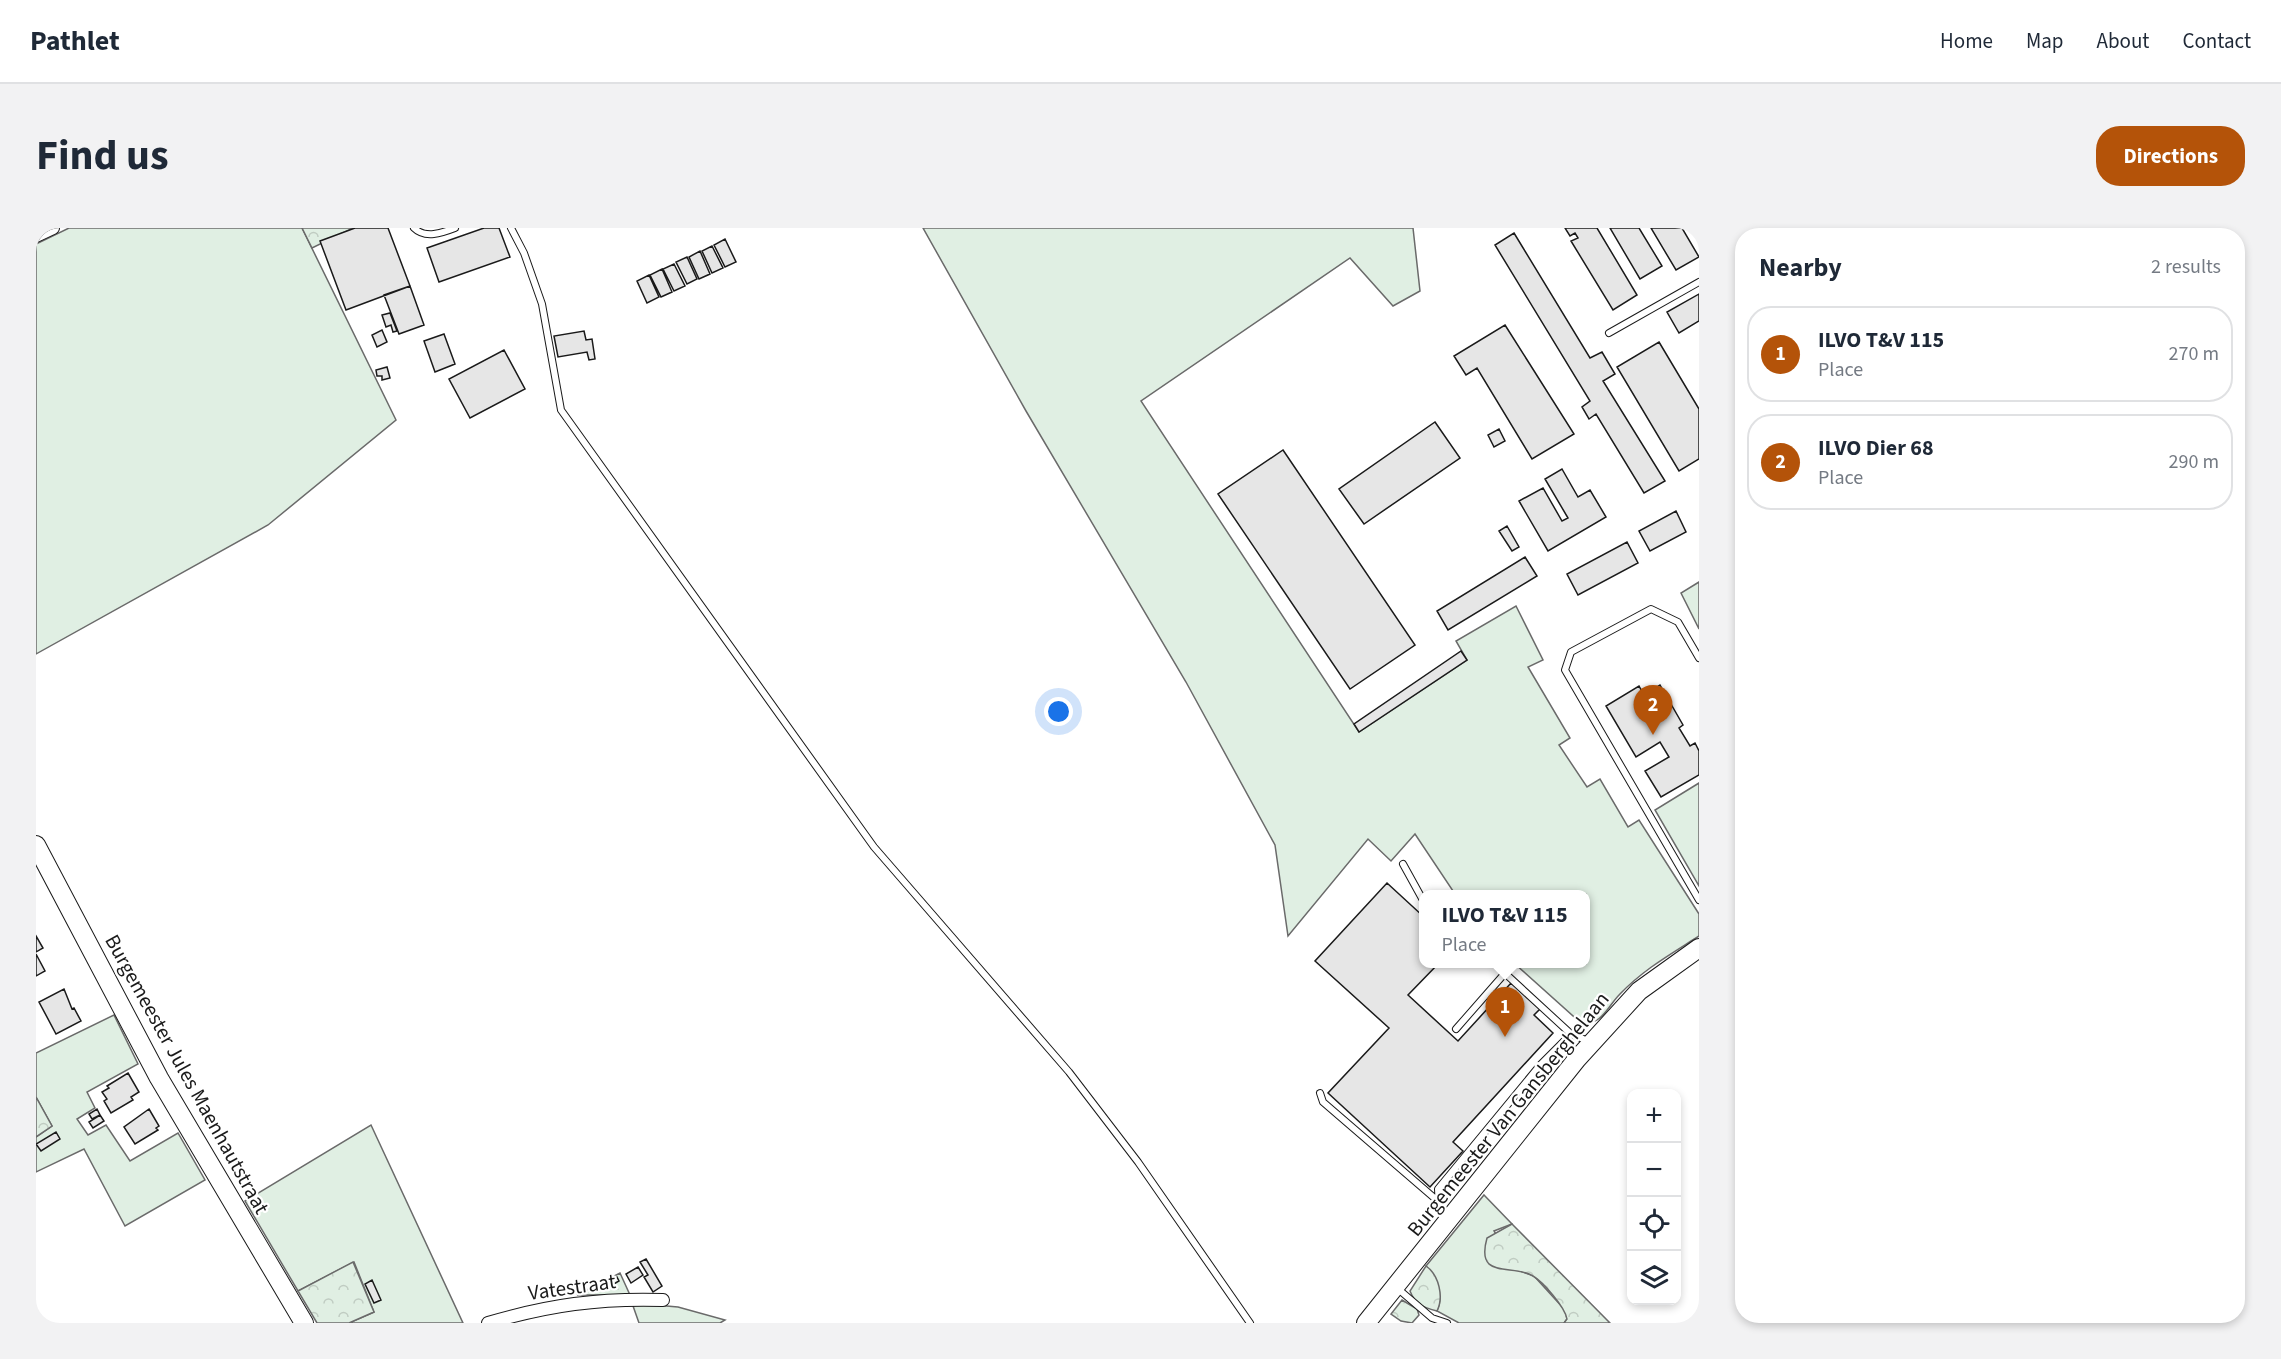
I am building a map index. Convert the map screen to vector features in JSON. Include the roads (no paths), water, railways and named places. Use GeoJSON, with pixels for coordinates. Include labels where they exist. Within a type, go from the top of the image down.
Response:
{"type":"FeatureCollection","features":[{"type":"Feature","properties":{"kind":"street"},"geometry":{"type":"LineString","coordinates":[[36,236],[53,228]]}},
{"type":"Feature","properties":{"kind":"street","name":"Burgemeester Jules Maenhautstraat"},"geometry":{"type":"LineString","coordinates":[[36,845],[171,1097],[304,1323]]}},
{"type":"Feature","properties":{"kind":"street","name":"Burgemeester Van Gansberghelaan"},"geometry":{"type":"LineString","coordinates":[[1365,1323],[1592,1043],[1639,991],[1699,948]]}},
{"type":"Feature","properties":{"kind":"street","name":"Vatestraat"},"geometry":{"type":"LineString","coordinates":[[488,1323],[544,1307],[576,1302],[663,1300]]}},
{"type":"Feature","properties":{"kind":"lane"},"geometry":{"type":"LineString","coordinates":[[414,228],[418,232],[436,234],[455,228]]}},
{"type":"Feature","properties":{"kind":"lane"},"geometry":{"type":"LineString","coordinates":[[511,228],[524,253],[542,304],[561,410],[874,847],[1069,1072],[1138,1162],[1250,1323]]}},
{"type":"Feature","properties":{"kind":"lane"},"geometry":{"type":"LineString","coordinates":[[1609,333],[1699,282]]}},
{"type":"Feature","properties":{"kind":"lane"},"geometry":{"type":"LineString","coordinates":[[1699,658],[1678,622],[1651,609],[1571,652],[1565,670],[1699,900]]}},
{"type":"Feature","properties":{"kind":"lane"},"geometry":{"type":"LineString","coordinates":[[1403,864],[1419,893]]}},
{"type":"Feature","properties":{"kind":"lane"},"geometry":{"type":"LineString","coordinates":[[1501,968],[1571,1034],[1592,1043]]}},
{"type":"Feature","properties":{"kind":"lane"},"geometry":{"type":"LineString","coordinates":[[1456,1029],[1506,972]]}},
{"type":"Feature","properties":{"kind":"lane"},"geometry":{"type":"LineString","coordinates":[[1450,1218],[1439,1207],[1438,1189],[1541,1064],[1571,1034]]}},
{"type":"Feature","properties":{"kind":"lane"},"geometry":{"type":"LineString","coordinates":[[1320,1093],[1323,1102],[1439,1202]]}},
{"type":"Feature","properties":{"kind":"lane"},"geometry":{"type":"LineString","coordinates":[[1395,1287],[1432,1318],[1447,1323]]}},
{"type":"Feature","properties":{"kind":"place","name":"ILVO Dier 68"},"geometry":{"type":"Point","coordinates":[1653,735]}},
{"type":"Feature","properties":{"kind":"place","name":"ILVO T&V 115"},"geometry":{"type":"Point","coordinates":[1505,1037]}}]}
